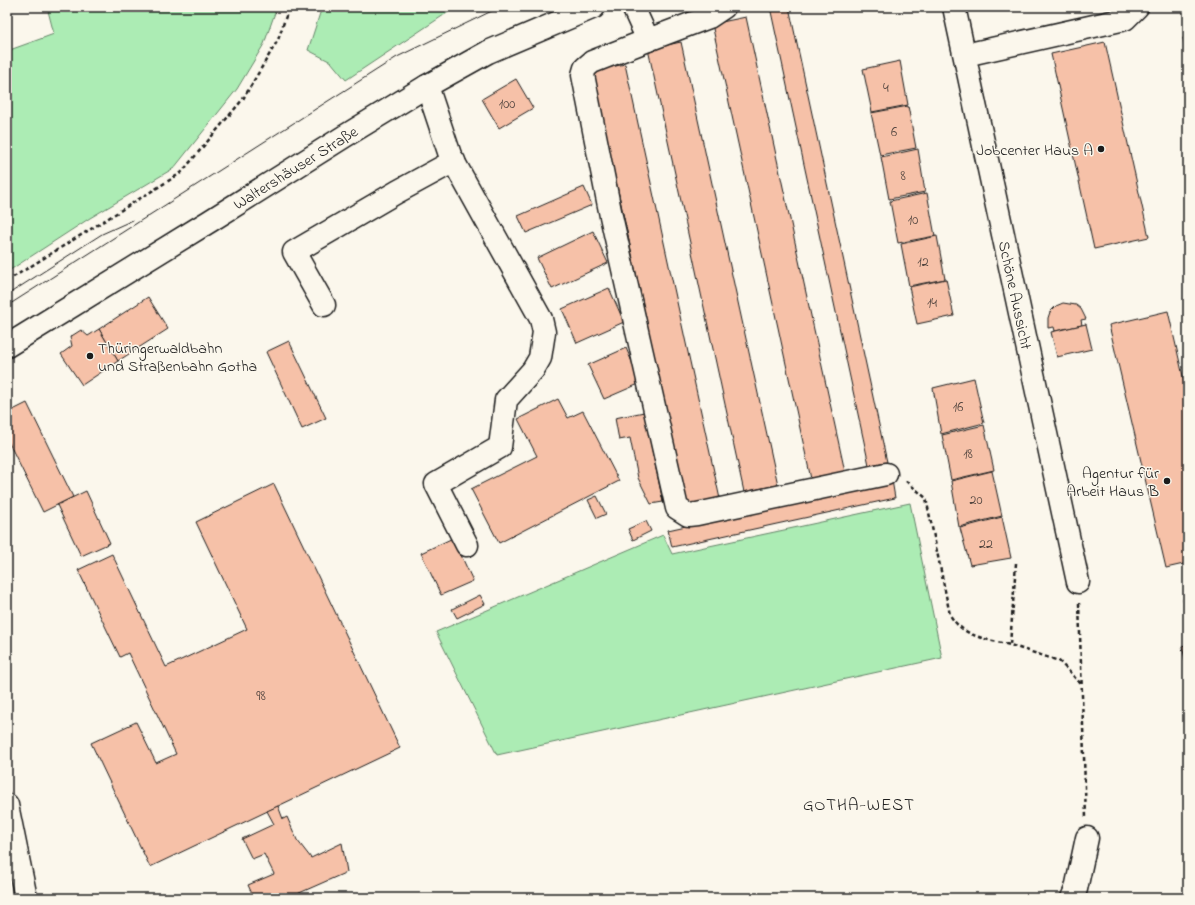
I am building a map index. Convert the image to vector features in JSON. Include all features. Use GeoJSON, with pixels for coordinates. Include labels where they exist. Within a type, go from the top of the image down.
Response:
{"type":"FeatureCollection","features":[{"type":"Feature","properties":{"kind":"main road","name":"Waltershäuser Straße"},"geometry":{"type":"LineString","coordinates":[[7,346],[427,86],[488,52],[594,7]]}},
{"type":"Feature","properties":{"kind":"main road"},"geometry":{"type":"LineString","coordinates":[[634,7],[648,40]]}},
{"type":"Feature","properties":{"kind":"main road"},"geometry":{"type":"LineString","coordinates":[[724,7],[709,17],[592,62],[585,68],[583,75],[611,216],[677,508],[688,515],[697,514],[886,474]]}},
{"type":"Feature","properties":{"kind":"main road","name":"Schöne Aussicht"},"geometry":{"type":"LineString","coordinates":[[954,7],[1078,582]]}},
{"type":"Feature","properties":{"kind":"main road"},"geometry":{"type":"LineString","coordinates":[[965,55],[1125,19],[1137,7]]}},
{"type":"Feature","properties":{"kind":"main road"},"geometry":{"type":"LineString","coordinates":[[427,86],[454,161],[541,319],[544,332],[540,358],[533,370],[506,400],[500,447],[436,484],[467,545]]}},
{"type":"Feature","properties":{"kind":"main road"},"geometry":{"type":"LineString","coordinates":[[324,305],[294,252],[397,192],[454,161]]}},
{"type":"Feature","properties":{"kind":"main road"},"geometry":{"type":"LineString","coordinates":[[7,805],[26,898]]}},
{"type":"Feature","properties":{"kind":"main road"},"geometry":{"type":"LineString","coordinates":[[1072,898],[1076,889],[1087,838]]}},
{"type":"Feature","properties":{"kind":"path"},"geometry":{"type":"LineString","coordinates":[[7,281],[181,173],[243,99],[278,40],[289,7]]}},
{"type":"Feature","properties":{"kind":"path"},"geometry":{"type":"LineString","coordinates":[[886,474],[908,483],[926,498],[950,615],[956,624],[973,636],[1010,645],[1059,661],[1082,684]]}},
{"type":"Feature","properties":{"kind":"path"},"geometry":{"type":"LineString","coordinates":[[1010,645],[1016,563]]}},
{"type":"Feature","properties":{"kind":"path"},"geometry":{"type":"LineString","coordinates":[[1078,582],[1087,838]]}},
{"type":"Feature","properties":{"kind":"green space"},"geometry":{"type":"Polygon","coordinates":[[[47,7],[277,7],[264,44],[237,89],[174,168],[90,218],[7,272],[7,51],[54,34],[47,7]]]}},
{"type":"Feature","properties":{"kind":"green space"},"geometry":{"type":"Polygon","coordinates":[[[322,7],[456,7],[346,80],[331,62],[308,50],[322,7]]]}},
{"type":"Feature","properties":{"kind":"green space"},"geometry":{"type":"Polygon","coordinates":[[[910,503],[942,658],[497,755],[436,632],[663,535],[672,554],[910,503]]]}},
{"type":"Feature","properties":{"kind":"building"},"geometry":{"type":"Polygon","coordinates":[[[770,7],[789,7],[887,462],[869,465],[770,7]]]}},
{"type":"Feature","properties":{"kind":"building"},"geometry":{"type":"Polygon","coordinates":[[[746,17],[845,472],[811,479],[712,24],[746,17]]]}},
{"type":"Feature","properties":{"kind":"building"},"geometry":{"type":"Polygon","coordinates":[[[1188,37],[1188,60],[1183,38],[1188,37]]]}},
{"type":"Feature","properties":{"kind":"building"},"geometry":{"type":"Polygon","coordinates":[[[681,42],[778,485],[744,492],[648,49],[681,42]]]}},
{"type":"Feature","properties":{"kind":"building","name":"Jobcenter Haus A"},"geometry":{"type":"Polygon","coordinates":[[[1105,42],[1149,237],[1094,249],[1051,54],[1105,42]]]}},
{"type":"Feature","properties":{"kind":"building"},"geometry":{"type":"Polygon","coordinates":[[[900,61],[908,105],[872,112],[863,69],[900,61]]]}},
{"type":"Feature","properties":{"kind":"building"},"geometry":{"type":"Polygon","coordinates":[[[625,64],[720,499],[687,507],[592,71],[625,64]]]}},
{"type":"Feature","properties":{"kind":"building"},"geometry":{"type":"Polygon","coordinates":[[[516,79],[533,108],[499,128],[482,99],[516,79]]]}},
{"type":"Feature","properties":{"kind":"building"},"geometry":{"type":"Polygon","coordinates":[[[908,106],[916,148],[880,155],[871,113],[908,106]]]}},
{"type":"Feature","properties":{"kind":"building"},"geometry":{"type":"Polygon","coordinates":[[[918,149],[925,192],[889,199],[881,157],[918,149]]]}},
{"type":"Feature","properties":{"kind":"building"},"geometry":{"type":"Polygon","coordinates":[[[584,187],[592,205],[526,233],[518,216],[584,187]]]}},
{"type":"Feature","properties":{"kind":"building"},"geometry":{"type":"Polygon","coordinates":[[[927,193],[935,236],[898,243],[890,201],[927,193]]]}},
{"type":"Feature","properties":{"kind":"building"},"geometry":{"type":"Polygon","coordinates":[[[593,231],[608,263],[552,289],[537,258],[593,231]]]}},
{"type":"Feature","properties":{"kind":"building"},"geometry":{"type":"Polygon","coordinates":[[[937,236],[945,279],[909,286],[901,244],[937,236]]]}},
{"type":"Feature","properties":{"kind":"building"},"geometry":{"type":"Polygon","coordinates":[[[946,279],[954,316],[917,324],[909,287],[946,279]]]}},
{"type":"Feature","properties":{"kind":"building"},"geometry":{"type":"Polygon","coordinates":[[[609,288],[624,322],[577,343],[562,309],[609,288]]]}},
{"type":"Feature","properties":{"kind":"building"},"geometry":{"type":"Polygon","coordinates":[[[148,297],[168,329],[118,361],[99,329],[148,297]]]}},
{"type":"Feature","properties":{"kind":"building"},"geometry":{"type":"Polygon","coordinates":[[[1063,303],[1076,305],[1081,309],[1086,319],[1081,320],[1082,325],[1055,331],[1054,327],[1048,328],[1048,318],[1050,312],[1056,306],[1063,303]]]}},
{"type":"Feature","properties":{"kind":"building","name":"Agentur für Arbeit Haus B"},"geometry":{"type":"Polygon","coordinates":[[[1168,311],[1188,398],[1188,563],[1166,568],[1109,325],[1168,311]]]}},
{"type":"Feature","properties":{"kind":"building"},"geometry":{"type":"Polygon","coordinates":[[[1086,324],[1092,349],[1057,357],[1051,332],[1086,324]]]}},
{"type":"Feature","properties":{"kind":"building"},"geometry":{"type":"Polygon","coordinates":[[[99,329],[118,361],[82,385],[61,354],[72,346],[70,337],[81,330],[88,336],[99,329]]]}},
{"type":"Feature","properties":{"kind":"building"},"geometry":{"type":"Polygon","coordinates":[[[289,341],[326,418],[302,429],[266,352],[289,341]]]}},
{"type":"Feature","properties":{"kind":"building"},"geometry":{"type":"Polygon","coordinates":[[[626,348],[641,383],[604,399],[588,365],[626,348]]]}},
{"type":"Feature","properties":{"kind":"building"},"geometry":{"type":"Polygon","coordinates":[[[974,378],[984,423],[941,434],[933,388],[974,378]]]}},
{"type":"Feature","properties":{"kind":"building"},"geometry":{"type":"Polygon","coordinates":[[[558,399],[568,418],[583,411],[619,481],[499,543],[471,489],[537,456],[518,419],[558,399]]]}},
{"type":"Feature","properties":{"kind":"building"},"geometry":{"type":"Polygon","coordinates":[[[27,403],[73,497],[43,512],[7,439],[7,413],[27,403]]]}},
{"type":"Feature","properties":{"kind":"building"},"geometry":{"type":"Polygon","coordinates":[[[644,412],[663,502],[651,504],[638,478],[630,438],[619,440],[615,418],[644,412]]]}},
{"type":"Feature","properties":{"kind":"building"},"geometry":{"type":"Polygon","coordinates":[[[984,425],[994,470],[951,480],[942,435],[984,425]]]}},
{"type":"Feature","properties":{"kind":"building"},"geometry":{"type":"Polygon","coordinates":[[[992,471],[1002,516],[959,527],[951,481],[992,471]]]}},
{"type":"Feature","properties":{"kind":"building"},"geometry":{"type":"Polygon","coordinates":[[[892,480],[895,498],[672,547],[668,530],[892,480]]]}},
{"type":"Feature","properties":{"kind":"building"},"geometry":{"type":"Polygon","coordinates":[[[274,484],[400,748],[150,867],[91,743],[136,722],[156,763],[176,754],[128,653],[120,657],[78,570],[112,554],[166,667],[247,629],[196,522],[274,484]]]}},
{"type":"Feature","properties":{"kind":"building"},"geometry":{"type":"Polygon","coordinates":[[[86,491],[110,543],[81,556],[57,505],[86,491]]]}},
{"type":"Feature","properties":{"kind":"building"},"geometry":{"type":"Polygon","coordinates":[[[597,496],[606,514],[597,518],[588,500],[597,496]]]}},
{"type":"Feature","properties":{"kind":"building"},"geometry":{"type":"Polygon","coordinates":[[[1002,517],[1011,558],[970,565],[960,528],[1002,517]]]}},
{"type":"Feature","properties":{"kind":"building"},"geometry":{"type":"Polygon","coordinates":[[[646,521],[651,531],[633,540],[628,529],[646,521]]]}},
{"type":"Feature","properties":{"kind":"building"},"geometry":{"type":"Polygon","coordinates":[[[453,538],[473,581],[441,595],[421,553],[453,538]]]}},
{"type":"Feature","properties":{"kind":"building"},"geometry":{"type":"Polygon","coordinates":[[[480,595],[485,604],[457,618],[452,609],[480,595]]]}},
{"type":"Feature","properties":{"kind":"building"},"geometry":{"type":"Polygon","coordinates":[[[1188,598],[1188,620],[1187,620],[1183,599],[1188,598]]]}},
{"type":"Feature","properties":{"kind":"building"},"geometry":{"type":"Polygon","coordinates":[[[1188,644],[1188,672],[1182,646],[1188,644]]]}},
{"type":"Feature","properties":{"kind":"building"},"geometry":{"type":"Polygon","coordinates":[[[278,806],[283,819],[287,817],[297,840],[311,858],[342,843],[347,872],[288,898],[254,898],[248,885],[274,874],[264,854],[252,859],[242,839],[274,824],[267,811],[278,806]]]}},
{"type":"Feature","properties":{"kind":"tram line"},"geometry":{"type":"LineString","coordinates":[[7,306],[397,57],[500,7]]}},
{"type":"Feature","properties":{"kind":"tram line"},"geometry":{"type":"LineString","coordinates":[[7,295],[102,234],[133,220]]}},
{"type":"Feature","properties":{"kind":"place","name":"Jobcenter Haus A"},"geometry":{"type":"Point","coordinates":[1101,149]}},
{"type":"Feature","properties":{"kind":"place","name":"Thüringerwaldbahn und Straßenbahn Gotha"},"geometry":{"type":"Point","coordinates":[90,356]}},
{"type":"Feature","properties":{"kind":"place","name":"Agentur für Arbeit Haus B"},"geometry":{"type":"Point","coordinates":[1167,481]}},
{"type":"Feature","properties":{"kind":"district","name":"GOTHA-WEST"},"geometry":{"type":"Point","coordinates":[859,804]}}]}
